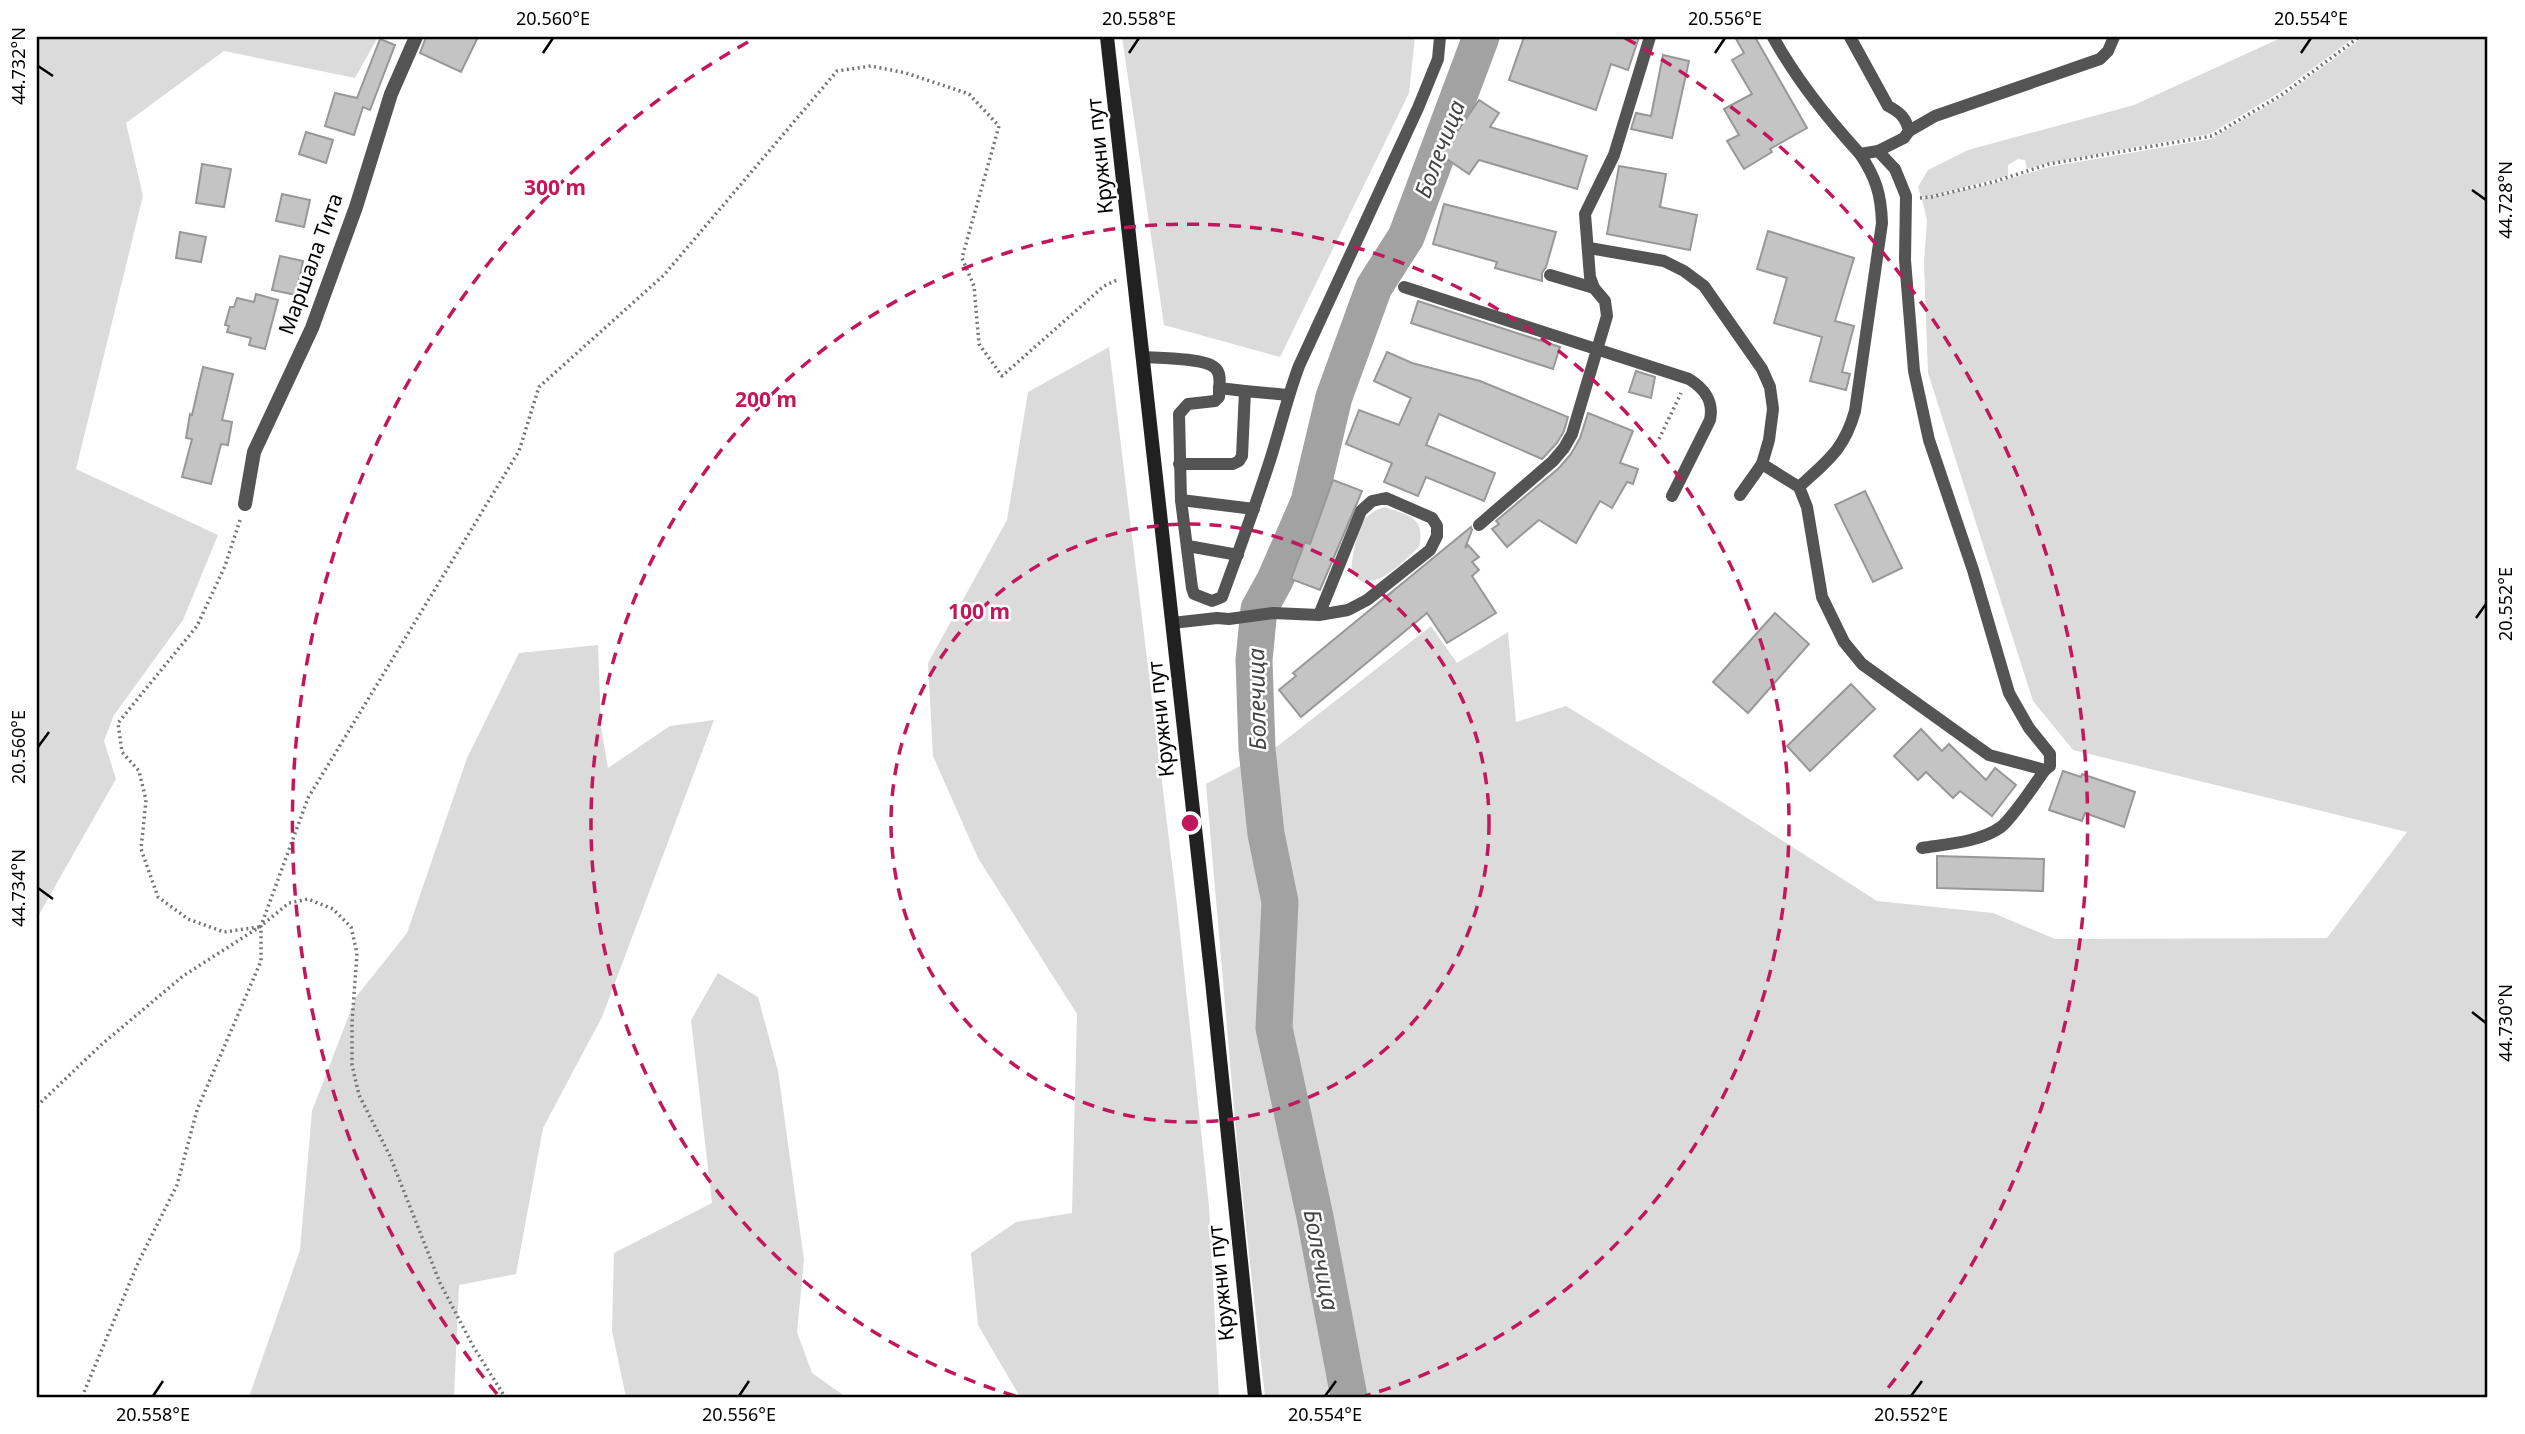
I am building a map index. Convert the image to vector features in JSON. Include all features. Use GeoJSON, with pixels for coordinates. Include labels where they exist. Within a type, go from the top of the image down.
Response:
{"type":"FeatureCollection","features":[{"type":"Feature","properties":{"kind":"main road","name":"Кружни пут"},"geometry":{"type":"LineString","coordinates":[[1107,37],[1213,981],[1255,1397]]}},
{"type":"Feature","properties":{"kind":"street","name":"Маршала Тита"},"geometry":{"type":"LineString","coordinates":[[245,504],[254,452],[312,328],[356,207],[391,94],[416,37]]}},
{"type":"Feature","properties":{"kind":"lane"},"geometry":{"type":"LineString","coordinates":[[1143,357],[1205,363],[1215,368],[1219,374],[1219,397],[1215,401],[1188,404],[1179,414],[1181,500],[1194,594],[1212,601],[1222,597],[1273,452],[1288,395],[1312,336],[1419,108],[1438,59],[1440,37]]}},
{"type":"Feature","properties":{"kind":"lane"},"geometry":{"type":"LineString","coordinates":[[1479,525],[1553,461],[1572,433],[1607,316],[1605,301],[1594,288],[1590,277],[1586,214],[1614,155],[1650,37]]}},
{"type":"Feature","properties":{"kind":"lane"},"geometry":{"type":"LineString","coordinates":[[1773,37],[1836,128],[1860,154],[1875,176],[1881,204],[1882,223],[1855,411],[1849,432],[1838,451],[1799,487]]}},
{"type":"Feature","properties":{"kind":"lane"},"geometry":{"type":"LineString","coordinates":[[1850,37],[1888,106],[1906,121],[1909,131]]}},
{"type":"Feature","properties":{"kind":"lane"},"geometry":{"type":"LineString","coordinates":[[1860,154],[1878,150],[1905,138],[1909,131],[1935,116],[2100,59],[2108,51],[2113,37]]}},
{"type":"Feature","properties":{"kind":"lane"},"geometry":{"type":"LineString","coordinates":[[1878,150],[1895,169],[1906,196],[1905,260],[1914,371],[1929,440],[1973,570],[2009,693],[2029,728],[2050,754],[2050,766],[2002,826],[1985,835],[1922,848]]}},
{"type":"Feature","properties":{"kind":"lane"},"geometry":{"type":"LineString","coordinates":[[1589,248],[1664,261],[1684,271],[1704,286],[1762,369],[1770,387],[1773,409],[1769,440],[1762,464],[1740,495]]}},
{"type":"Feature","properties":{"kind":"lane"},"geometry":{"type":"LineString","coordinates":[[1550,275],[1594,288]]}},
{"type":"Feature","properties":{"kind":"lane"},"geometry":{"type":"LineString","coordinates":[[1404,287],[1598,348],[1689,379],[1700,386],[1709,398],[1712,409],[1710,420],[1672,496]]}},
{"type":"Feature","properties":{"kind":"lane"},"geometry":{"type":"LineString","coordinates":[[1219,388],[1288,395]]}},
{"type":"Feature","properties":{"kind":"lane"},"geometry":{"type":"LineString","coordinates":[[1179,464],[1233,464],[1239,461],[1242,456],[1245,391]]}},
{"type":"Feature","properties":{"kind":"lane"},"geometry":{"type":"LineString","coordinates":[[1762,464],[1799,487],[1807,508],[1822,597],[1844,642],[1862,664],[1989,755],[2045,770]]}},
{"type":"Feature","properties":{"kind":"lane"},"geometry":{"type":"LineString","coordinates":[[1171,623],[1217,618],[1230,620],[1273,614],[1318,615],[1348,610],[1367,600],[1430,550],[1437,536],[1437,526],[1432,518],[1386,498],[1372,501],[1361,511],[1318,615]]}},
{"type":"Feature","properties":{"kind":"lane"},"geometry":{"type":"LineString","coordinates":[[1181,500],[1254,509]]}},
{"type":"Feature","properties":{"kind":"lane"},"geometry":{"type":"LineString","coordinates":[[1188,546],[1238,555]]}},
{"type":"Feature","properties":{"kind":"path"},"geometry":{"type":"LineString","coordinates":[[1906,196],[1931,197],[1993,182],[2049,164],[2212,136],[2283,94],[2359,37]]}},
{"type":"Feature","properties":{"kind":"path"},"geometry":{"type":"LineString","coordinates":[[82,1397],[138,1263],[177,1185],[197,1110],[261,961],[261,926],[308,798],[519,451],[539,387],[664,275],[837,71],[871,66],[918,77],[969,94],[999,126],[962,258],[974,286],[979,344],[1002,376],[1104,286],[1134,272]]}},
{"type":"Feature","properties":{"kind":"path"},"geometry":{"type":"LineString","coordinates":[[1659,439],[1689,379]]}},
{"type":"Feature","properties":{"kind":"path"},"geometry":{"type":"LineString","coordinates":[[245,504],[225,566],[197,626],[118,723],[122,752],[138,771],[146,800],[141,849],[158,897],[188,919],[224,932],[261,926]]}},
{"type":"Feature","properties":{"kind":"path"},"geometry":{"type":"LineString","coordinates":[[37,1106],[101,1045],[183,975],[261,926],[289,903],[308,899],[333,909],[351,927],[357,953],[352,1065],[359,1095],[390,1156],[440,1283],[472,1346],[505,1397]]}},
{"type":"Feature","properties":{"kind":"shaded area"},"geometry":{"type":"Polygon","coordinates":[[[37,37],[378,37],[355,78],[224,51],[126,123],[143,196],[76,469],[218,535],[183,620],[114,715],[104,741],[116,779],[37,918],[37,37]]]}},
{"type":"Feature","properties":{"kind":"shaded area"},"geometry":{"type":"Polygon","coordinates":[[[1122,37],[1415,37],[1409,93],[1280,357],[1164,325],[1122,37]]]}},
{"type":"Feature","properties":{"kind":"shaded area"},"geometry":{"type":"Polygon","coordinates":[[[2283,37],[2355,37],[2282,91],[2210,134],[2027,169],[2025,160],[2018,159],[2008,165],[2008,176],[1921,197],[1918,187],[1928,170],[1968,150],[2134,105],[2283,37]]]}},
{"type":"Feature","properties":{"kind":"shaded area"},"geometry":{"type":"Polygon","coordinates":[[[2363,37],[2488,37],[2488,1397],[1265,1397],[1238,1155],[1206,784],[1279,745],[1431,626],[1457,663],[1508,632],[1516,722],[1566,706],[1877,901],[1993,913],[2055,939],[2327,938],[2407,832],[2073,750],[2033,701],[1928,373],[1924,262],[1927,220],[1922,199],[1991,184],[2049,167],[2211,139],[2285,95],[2363,37]]]}},
{"type":"Feature","properties":{"kind":"shaded area"},"geometry":{"type":"Polygon","coordinates":[[[1109,347],[1177,905],[1209,1206],[1219,1397],[1020,1397],[978,1325],[971,1253],[1016,1222],[1072,1213],[1077,1014],[978,858],[933,756],[928,663],[1007,520],[1028,392],[1109,347]]]}},
{"type":"Feature","properties":{"kind":"shaded area"},"geometry":{"type":"Polygon","coordinates":[[[1384,507],[1407,515],[1417,523],[1420,529],[1419,547],[1386,575],[1362,582],[1352,569],[1358,535],[1367,517],[1384,507]]]}},
{"type":"Feature","properties":{"kind":"shaded area"},"geometry":{"type":"Polygon","coordinates":[[[598,645],[601,727],[608,768],[670,726],[714,720],[602,1017],[543,1128],[516,1274],[459,1285],[454,1397],[249,1397],[300,1250],[312,1111],[356,997],[407,933],[467,758],[519,653],[598,645]]]}},
{"type":"Feature","properties":{"kind":"shaded area"},"geometry":{"type":"Polygon","coordinates":[[[718,973],[758,997],[778,1071],[804,1260],[797,1332],[812,1373],[846,1397],[626,1397],[612,1331],[614,1253],[712,1203],[691,1020],[718,973]]]}},
{"type":"Feature","properties":{"kind":"building"},"geometry":{"type":"Polygon","coordinates":[[[426,37],[478,37],[461,72],[420,53],[426,37]]]}},
{"type":"Feature","properties":{"kind":"building"},"geometry":{"type":"Polygon","coordinates":[[[1524,37],[1639,37],[1628,70],[1611,64],[1596,110],[1509,80],[1524,37]]]}},
{"type":"Feature","properties":{"kind":"building"},"geometry":{"type":"Polygon","coordinates":[[[1735,37],[1755,37],[1807,128],[1770,149],[1772,152],[1744,169],[1727,141],[1739,135],[1724,109],[1752,94],[1732,60],[1744,53],[1735,37]]]}},
{"type":"Feature","properties":{"kind":"building"},"geometry":{"type":"Polygon","coordinates":[[[380,39],[395,45],[370,110],[363,107],[354,135],[325,126],[335,93],[357,98],[380,39]]]}},
{"type":"Feature","properties":{"kind":"building"},"geometry":{"type":"Polygon","coordinates":[[[1663,55],[1689,61],[1672,138],[1631,129],[1636,113],[1651,116],[1663,55]]]}},
{"type":"Feature","properties":{"kind":"building"},"geometry":{"type":"Polygon","coordinates":[[[1479,100],[1499,113],[1490,127],[1587,156],[1577,189],[1479,160],[1469,174],[1441,155],[1479,100]]]}},
{"type":"Feature","properties":{"kind":"building"},"geometry":{"type":"Polygon","coordinates":[[[306,132],[333,140],[326,163],[299,154],[306,132]]]}},
{"type":"Feature","properties":{"kind":"building"},"geometry":{"type":"Polygon","coordinates":[[[202,164],[231,169],[224,207],[196,203],[202,164]]]}},
{"type":"Feature","properties":{"kind":"building"},"geometry":{"type":"Polygon","coordinates":[[[1619,166],[1666,174],[1660,207],[1697,215],[1690,250],[1607,234],[1619,166]]]}},
{"type":"Feature","properties":{"kind":"building"},"geometry":{"type":"Polygon","coordinates":[[[282,194],[310,200],[304,227],[276,221],[282,194]]]}},
{"type":"Feature","properties":{"kind":"building"},"geometry":{"type":"Polygon","coordinates":[[[1444,204],[1556,232],[1542,273],[1542,281],[1495,268],[1497,262],[1433,244],[1444,204]]]}},
{"type":"Feature","properties":{"kind":"building"},"geometry":{"type":"Polygon","coordinates":[[[1768,231],[1854,258],[1835,321],[1854,326],[1842,372],[1850,374],[1846,390],[1810,381],[1822,337],[1774,323],[1787,278],[1757,269],[1768,231]]]}},
{"type":"Feature","properties":{"kind":"building"},"geometry":{"type":"Polygon","coordinates":[[[180,232],[206,237],[201,262],[176,258],[180,232]]]}},
{"type":"Feature","properties":{"kind":"building"},"geometry":{"type":"Polygon","coordinates":[[[280,256],[303,261],[296,295],[272,290],[280,256]]]}},
{"type":"Feature","properties":{"kind":"building"},"geometry":{"type":"Polygon","coordinates":[[[256,294],[278,300],[265,349],[249,345],[251,338],[227,332],[229,326],[225,325],[230,307],[234,307],[237,298],[254,302],[256,294]]]}},
{"type":"Feature","properties":{"kind":"building"},"geometry":{"type":"Polygon","coordinates":[[[1418,301],[1560,347],[1553,369],[1411,323],[1418,301]]]}},
{"type":"Feature","properties":{"kind":"building"},"geometry":{"type":"Polygon","coordinates":[[[1387,352],[1412,363],[1480,381],[1568,417],[1564,431],[1542,459],[1439,414],[1426,445],[1495,473],[1484,501],[1426,477],[1418,496],[1384,482],[1392,463],[1346,444],[1359,410],[1399,425],[1411,398],[1374,381],[1387,352]]]}},
{"type":"Feature","properties":{"kind":"building"},"geometry":{"type":"Polygon","coordinates":[[[203,367],[233,374],[222,420],[232,422],[228,445],[221,444],[211,484],[182,477],[192,439],[186,438],[190,414],[192,415],[203,367]]]}},
{"type":"Feature","properties":{"kind":"building"},"geometry":{"type":"Polygon","coordinates":[[[1636,371],[1655,377],[1651,398],[1629,392],[1636,371]]]}},
{"type":"Feature","properties":{"kind":"building"},"geometry":{"type":"Polygon","coordinates":[[[1588,413],[1633,431],[1620,463],[1638,469],[1633,484],[1627,482],[1612,508],[1600,501],[1576,543],[1539,520],[1507,547],[1492,529],[1499,524],[1496,521],[1559,468],[1571,454],[1580,438],[1588,413]]]}},
{"type":"Feature","properties":{"kind":"building"},"geometry":{"type":"Polygon","coordinates":[[[1333,480],[1362,491],[1320,590],[1291,579],[1305,542],[1310,544],[1333,480]]]}},
{"type":"Feature","properties":{"kind":"building"},"geometry":{"type":"Polygon","coordinates":[[[1865,491],[1902,568],[1873,582],[1835,505],[1865,491]]]}},
{"type":"Feature","properties":{"kind":"building"},"geometry":{"type":"Polygon","coordinates":[[[1471,527],[1465,548],[1468,545],[1479,557],[1472,562],[1479,570],[1472,576],[1496,613],[1447,643],[1427,613],[1301,717],[1279,690],[1296,676],[1293,673],[1471,527]]]}},
{"type":"Feature","properties":{"kind":"building"},"geometry":{"type":"Polygon","coordinates":[[[1775,613],[1809,644],[1748,713],[1713,682],[1775,613]]]}},
{"type":"Feature","properties":{"kind":"building"},"geometry":{"type":"Polygon","coordinates":[[[1851,684],[1875,709],[1810,771],[1787,746],[1851,684]]]}},
{"type":"Feature","properties":{"kind":"building"},"geometry":{"type":"Polygon","coordinates":[[[1921,729],[1942,751],[1949,744],[1986,780],[1995,768],[2016,785],[1992,816],[1960,791],[1953,798],[1926,772],[1918,780],[1894,756],[1921,729]]]}},
{"type":"Feature","properties":{"kind":"building"},"geometry":{"type":"Polygon","coordinates":[[[2063,771],[2081,777],[2082,774],[2135,792],[2124,827],[2085,813],[2082,821],[2049,810],[2063,771]]]}},
{"type":"Feature","properties":{"kind":"building"},"geometry":{"type":"Polygon","coordinates":[[[1937,856],[2044,859],[2043,891],[1937,888],[1937,856]]]}},
{"type":"Feature","properties":{"kind":"waterway","name":"Болечица"},"geometry":{"type":"LineString","coordinates":[[1349,1397],[1315,1217],[1274,1028],[1280,902],[1266,834],[1257,749],[1254,660],[1259,609],[1275,580],[1309,502],[1334,397],[1374,287],[1406,237],[1481,37]]}}]}
